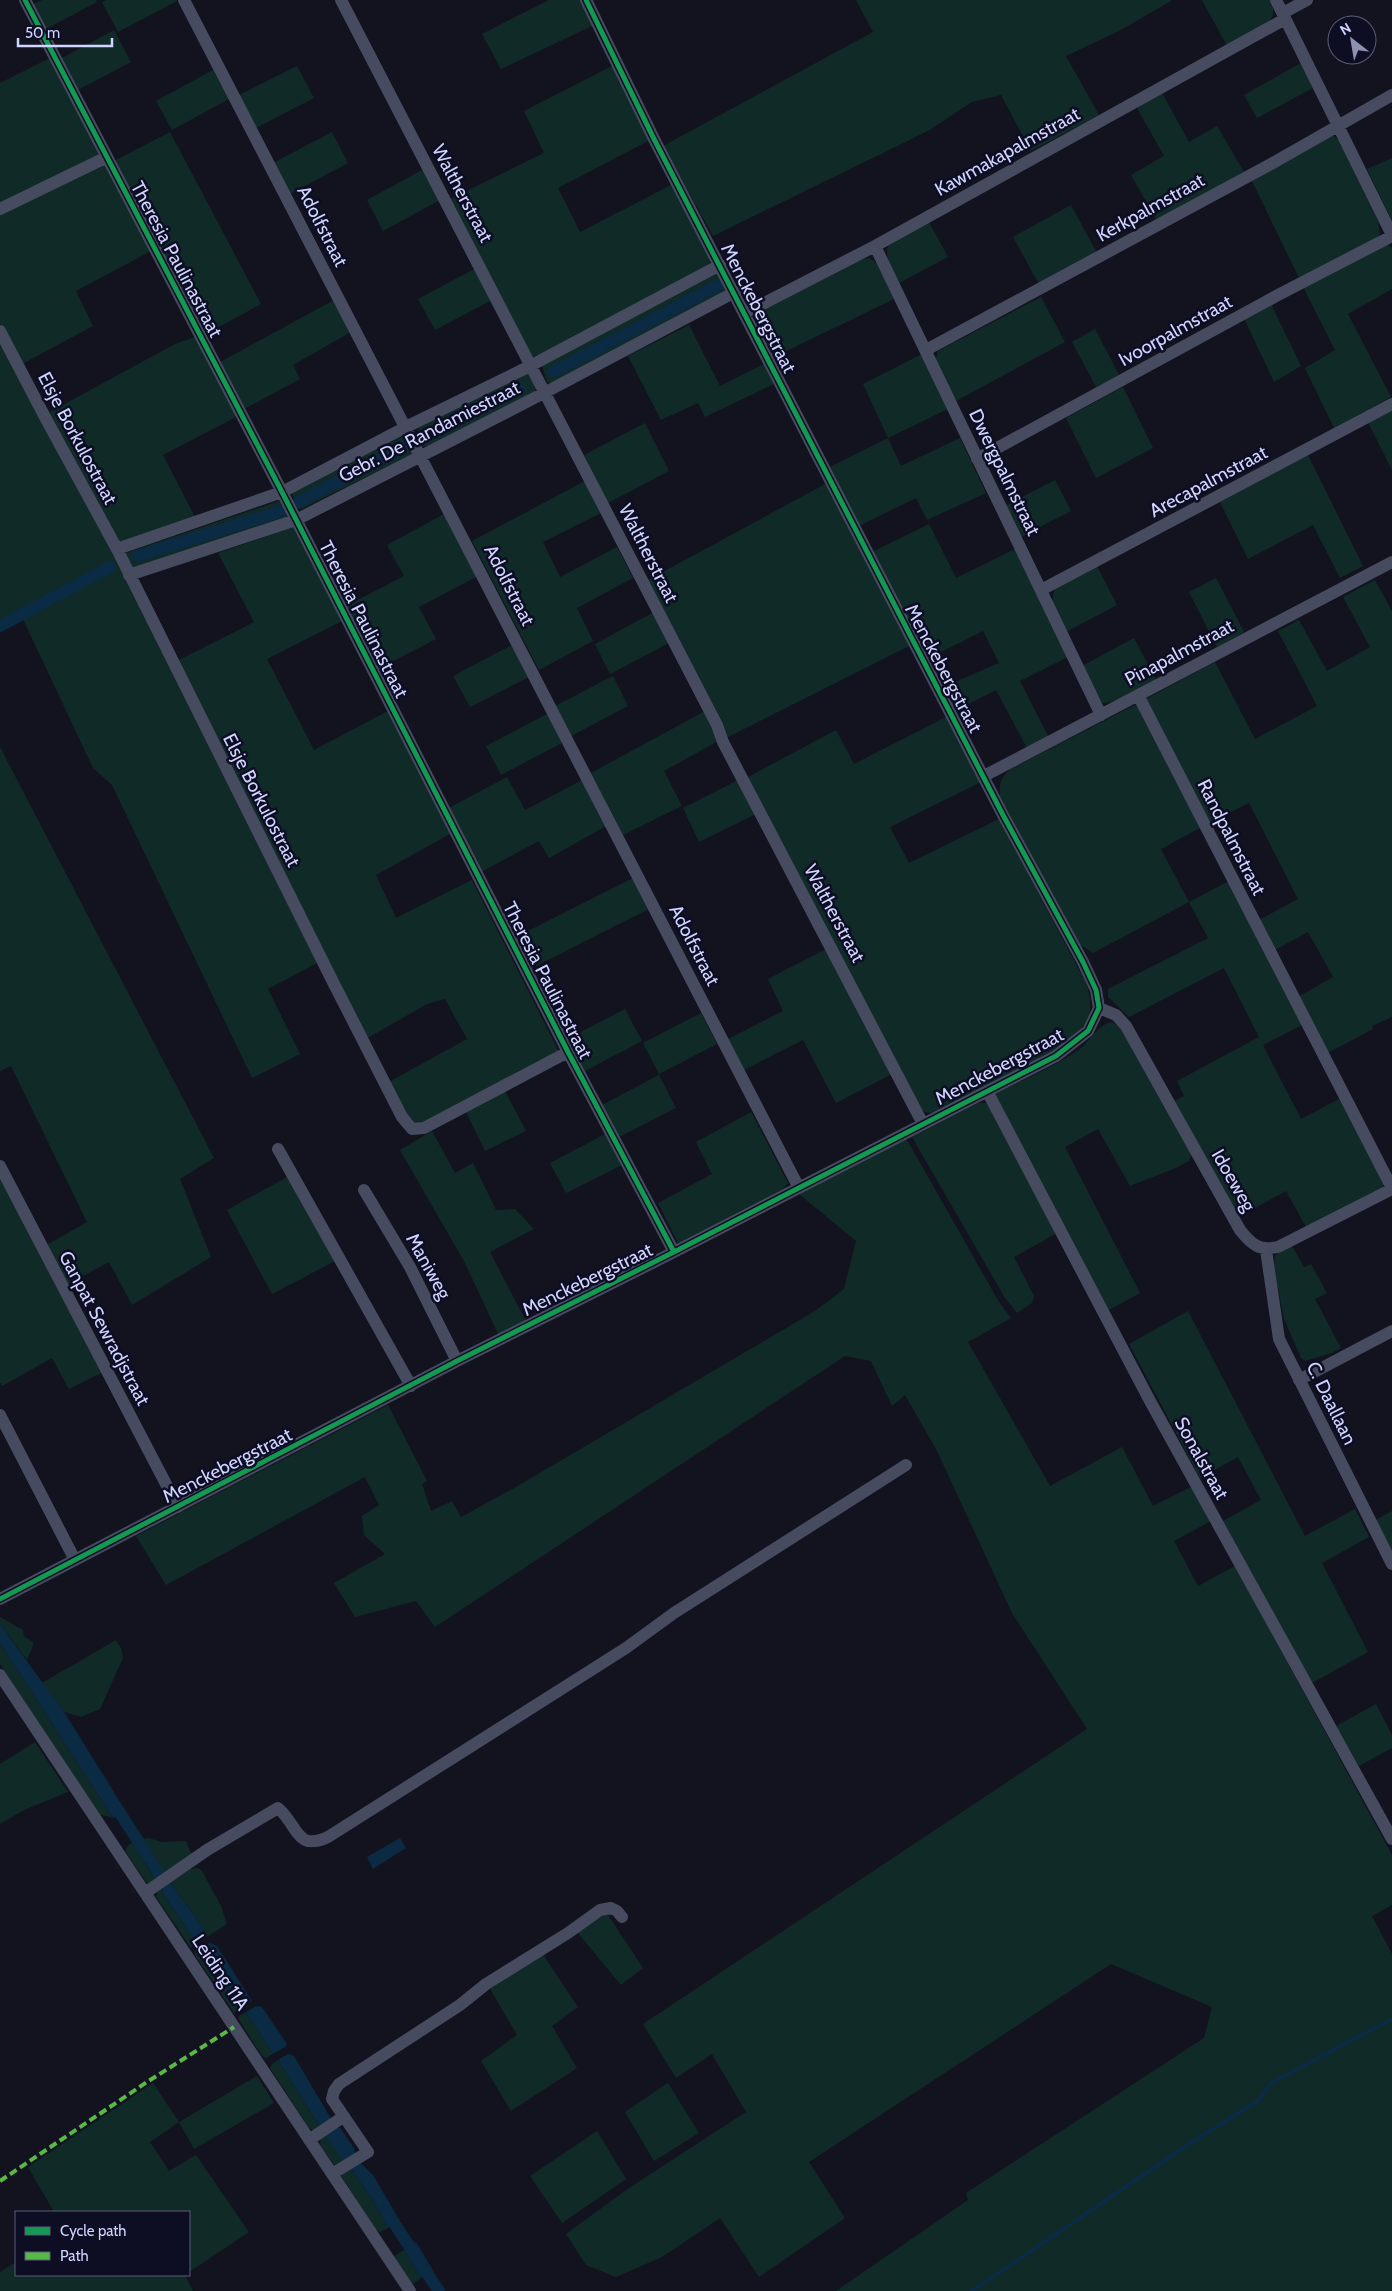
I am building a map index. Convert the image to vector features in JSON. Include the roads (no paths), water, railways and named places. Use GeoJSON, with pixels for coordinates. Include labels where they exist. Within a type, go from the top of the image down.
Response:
{"type":"FeatureCollection","features":[{"type":"Feature","properties":{"kind":"street","name":"Theresia Paulinastraat"},"geometry":{"type":"LineString","coordinates":[[25,0],[282,492],[568,1052],[674,1252]]}},
{"type":"Feature","properties":{"kind":"street","name":"Adolfstraat"},"geometry":{"type":"LineString","coordinates":[[184,0],[799,1188]]}},
{"type":"Feature","properties":{"kind":"street","name":"Waltherstraat"},"geometry":{"type":"LineString","coordinates":[[341,0],[496,296],[530,366],[923,1124]]}},
{"type":"Feature","properties":{"kind":"street","name":"Menckebergstraat"},"geometry":{"type":"LineString","coordinates":[[0,1599],[457,1361],[1056,1056],[1088,1031],[1099,1008],[1096,990],[1083,962],[1029,864],[654,139],[586,0]]}},
{"type":"Feature","properties":{"kind":"street"},"geometry":{"type":"LineString","coordinates":[[1276,0],[1392,235]]}},
{"type":"Feature","properties":{"kind":"street"},"geometry":{"type":"LineString","coordinates":[[1284,16],[1307,0]]}},
{"type":"Feature","properties":{"kind":"street","name":"Kawmakapalmstraat"},"geometry":{"type":"LineString","coordinates":[[745,313],[875,246],[1284,16]]}},
{"type":"Feature","properties":{"kind":"street","name":"Kerkpalmstraat"},"geometry":{"type":"LineString","coordinates":[[926,350],[1245,176],[1271,164],[1337,124],[1392,95]]}},
{"type":"Feature","properties":{"kind":"street"},"geometry":{"type":"LineString","coordinates":[[0,209],[107,157]]}},
{"type":"Feature","properties":{"kind":"street","name":"Ivoorpalmstraat"},"geometry":{"type":"LineString","coordinates":[[977,459],[1014,441],[1278,294],[1392,235]]}},
{"type":"Feature","properties":{"kind":"street","name":"Dwergpalmstraat"},"geometry":{"type":"LineString","coordinates":[[875,246],[1101,715]]}},
{"type":"Feature","properties":{"kind":"street","name":"Gebr. De Randamiestraat"},"geometry":{"type":"LineString","coordinates":[[117,550],[282,492],[406,427],[530,366],[720,265]]}},
{"type":"Feature","properties":{"kind":"street","name":"Gebr. De Randamiestraat"},"geometry":{"type":"LineString","coordinates":[[129,575],[296,520],[422,457],[734,292]]}},
{"type":"Feature","properties":{"kind":"street","name":"Elsje Borkulostraat"},"geometry":{"type":"LineString","coordinates":[[0,331],[117,550],[402,1117],[412,1129],[424,1128],[568,1052]]}},
{"type":"Feature","properties":{"kind":"street","name":"Arecapalmstraat"},"geometry":{"type":"LineString","coordinates":[[1041,590],[1392,404]]}},
{"type":"Feature","properties":{"kind":"street","name":"Pinapalmstraat"},"geometry":{"type":"LineString","coordinates":[[984,776],[1392,562]]}},
{"type":"Feature","properties":{"kind":"street","name":"Randpalmstraat"},"geometry":{"type":"LineString","coordinates":[[1138,695],[1392,1188]]}},
{"type":"Feature","properties":{"kind":"street","name":"Idoeweg"},"geometry":{"type":"LineString","coordinates":[[1099,1008],[1116,1015],[1126,1026],[1240,1230],[1252,1244],[1266,1250]]}},
{"type":"Feature","properties":{"kind":"street","name":"Sonalstraat"},"geometry":{"type":"LineString","coordinates":[[987,1091],[1154,1410],[1392,1839]]}},
{"type":"Feature","properties":{"kind":"street"},"geometry":{"type":"LineString","coordinates":[[278,1149],[411,1386]]}},
{"type":"Feature","properties":{"kind":"street","name":"Ganpat Sewradjstraat"},"geometry":{"type":"LineString","coordinates":[[0,1166],[178,1507]]}},
{"type":"Feature","properties":{"kind":"street"},"geometry":{"type":"LineString","coordinates":[[1266,1250],[1278,1247],[1301,1236],[1392,1188]]}},
{"type":"Feature","properties":{"kind":"street","name":"Maniweg"},"geometry":{"type":"LineString","coordinates":[[364,1190],[410,1266],[457,1361]]}},
{"type":"Feature","properties":{"kind":"street","name":"C. Daallaan"},"geometry":{"type":"LineString","coordinates":[[1266,1250],[1279,1339],[1392,1564]]}},
{"type":"Feature","properties":{"kind":"street"},"geometry":{"type":"LineString","coordinates":[[1298,1380],[1392,1331]]}},
{"type":"Feature","properties":{"kind":"street"},"geometry":{"type":"LineString","coordinates":[[0,1416],[76,1560]]}},
{"type":"Feature","properties":{"kind":"street"},"geometry":{"type":"LineString","coordinates":[[147,1892],[207,1850],[278,1808],[306,1842],[316,1843],[328,1837],[626,1648],[682,1608],[906,1465]]}},
{"type":"Feature","properties":{"kind":"street","name":"Leiding 11A"},"geometry":{"type":"LineString","coordinates":[[0,1674],[336,2171],[410,2291]]}},
{"type":"Feature","properties":{"kind":"street"},"geometry":{"type":"LineString","coordinates":[[336,2171],[368,2152],[338,2120],[332,2099],[334,2090],[339,2084],[460,2005],[486,1984],[568,1933],[595,1913],[610,1908],[617,1911],[622,1917]]}},
{"type":"Feature","properties":{"kind":"street"},"geometry":{"type":"LineString","coordinates":[[312,2138],[338,2120]]}},
{"type":"Feature","properties":{"kind":"water"},"geometry":{"type":"Polygon","coordinates":[[[0,1624],[64,1712],[114,1792],[123,1812],[113,1818],[0,1643],[0,1624]]]}},
{"type":"Feature","properties":{"kind":"water"},"geometry":{"type":"Polygon","coordinates":[[[400,1838],[406,1848],[373,1869],[367,1857],[400,1838]]]}},
{"type":"Feature","properties":{"kind":"water"},"geometry":{"type":"Polygon","coordinates":[[[144,1841],[167,1876],[157,1882],[135,1847],[144,1841]]]}},
{"type":"Feature","properties":{"kind":"water"},"geometry":{"type":"Polygon","coordinates":[[[170,1882],[203,1928],[205,1938],[197,1943],[163,1894],[162,1887],[170,1882]]]}},
{"type":"Feature","properties":{"kind":"water"},"geometry":{"type":"Polygon","coordinates":[[[210,1943],[217,1946],[252,2001],[240,2009],[205,1956],[203,1947],[210,1943]]]}},
{"type":"Feature","properties":{"kind":"water"},"geometry":{"type":"Polygon","coordinates":[[[256,2006],[262,2007],[287,2044],[273,2054],[246,2012],[256,2006]]]}},
{"type":"Feature","properties":{"kind":"water"},"geometry":{"type":"Polygon","coordinates":[[[288,2054],[294,2056],[330,2117],[330,2122],[322,2127],[318,2124],[281,2065],[279,2059],[288,2054]]]}},
{"type":"Feature","properties":{"kind":"water"},"geometry":{"type":"Polygon","coordinates":[[[335,2126],[340,2128],[354,2148],[356,2156],[344,2162],[327,2138],[328,2131],[335,2126]]]}},
{"type":"Feature","properties":{"kind":"water"},"geometry":{"type":"Polygon","coordinates":[[[359,2161],[373,2175],[400,2221],[388,2228],[374,2202],[350,2167],[359,2161]]]}},
{"type":"Feature","properties":{"kind":"water"},"geometry":{"type":"Polygon","coordinates":[[[416,2242],[433,2270],[421,2278],[404,2250],[416,2242]]]}},
{"type":"Feature","properties":{"kind":"waterway"},"geometry":{"type":"LineString","coordinates":[[553,372],[717,286]]}},
{"type":"Feature","properties":{"kind":"waterway"},"geometry":{"type":"LineString","coordinates":[[423,438],[519,389]]}},
{"type":"Feature","properties":{"kind":"waterway"},"geometry":{"type":"LineString","coordinates":[[299,502],[403,447]]}},
{"type":"Feature","properties":{"kind":"waterway"},"geometry":{"type":"LineString","coordinates":[[138,556],[282,511]]}},
{"type":"Feature","properties":{"kind":"waterway"},"geometry":{"type":"LineString","coordinates":[[0,626],[110,567]]}},
{"type":"Feature","properties":{"kind":"waterway"},"geometry":{"type":"LineString","coordinates":[[111,1799],[149,1858]]}},
{"type":"Feature","properties":{"kind":"waterway"},"geometry":{"type":"LineString","coordinates":[[972,2291],[1189,2144],[1259,2100],[1271,2083],[1392,2019]]}},
{"type":"Feature","properties":{"kind":"waterway"},"geometry":{"type":"LineString","coordinates":[[386,2211],[439,2291]]}}]}
